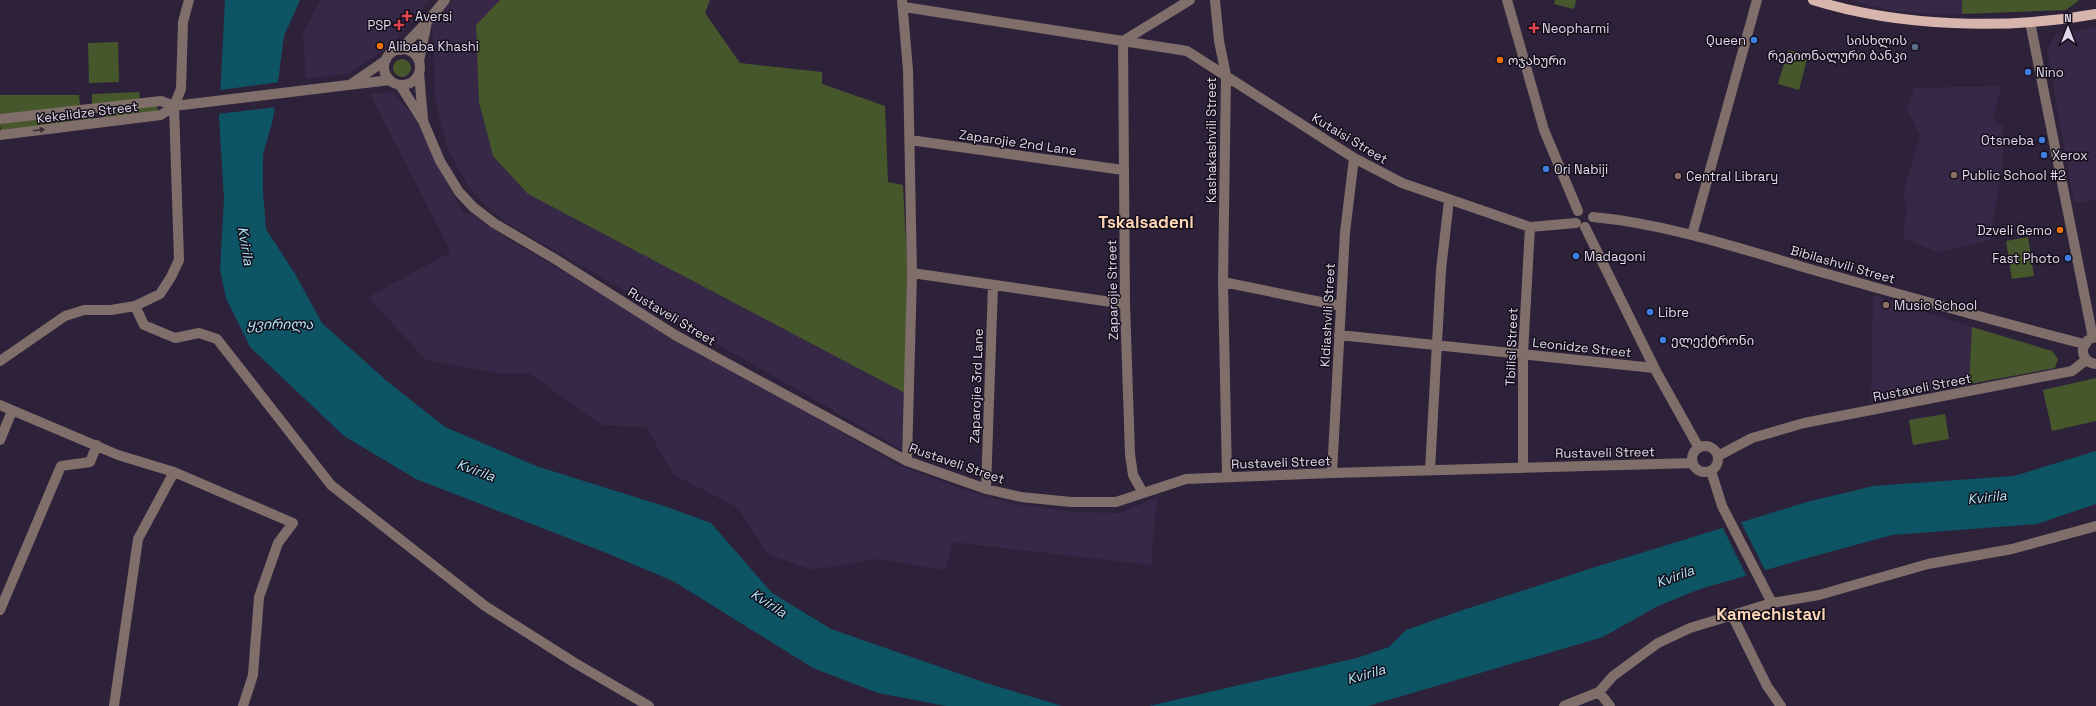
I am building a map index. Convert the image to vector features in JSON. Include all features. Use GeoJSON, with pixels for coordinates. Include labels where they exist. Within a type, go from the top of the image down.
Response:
{"type":"FeatureCollection","features":[{"type":"Feature","properties":{"kind":"main road"},"geometry":{"type":"LineString","coordinates":[[1813,0],[1842,9],[1894,18],[1954,22],[2030,22],[2096,14]]}},
{"type":"Feature","properties":{"kind":"street"},"geometry":{"type":"LineString","coordinates":[[0,361],[65,316],[84,310],[110,310],[135,306],[160,294],[172,277],[179,260],[174,106],[181,89],[183,22],[189,0]]}},
{"type":"Feature","properties":{"kind":"street"},"geometry":{"type":"LineString","coordinates":[[427,22],[419,61],[419,73],[410,84],[400,85],[390,80],[384,68],[386,60],[392,53],[400,50],[427,22],[445,0]]}},
{"type":"Feature","properties":{"kind":"street"},"geometry":{"type":"LineString","coordinates":[[1123,41],[1190,0]]}},
{"type":"Feature","properties":{"kind":"street","name":"Kashakashvili Street"},"geometry":{"type":"LineString","coordinates":[[1215,0],[1219,41],[1226,75],[1223,282],[1227,477]]}},
{"type":"Feature","properties":{"kind":"street"},"geometry":{"type":"LineString","coordinates":[[1507,0],[1544,130],[1578,211],[1575,217],[1576,223],[1585,227],[1591,224],[1593,217],[1587,210],[1578,211]]}},
{"type":"Feature","properties":{"kind":"street"},"geometry":{"type":"LineString","coordinates":[[1692,235],[1757,0]]}},
{"type":"Feature","properties":{"kind":"street"},"geometry":{"type":"LineString","coordinates":[[903,4],[908,70],[912,273],[907,461]]}},
{"type":"Feature","properties":{"kind":"street","name":"Kutaisi Street"},"geometry":{"type":"LineString","coordinates":[[903,4],[1187,51],[1354,158],[1402,184],[1530,227],[1576,223]]}},
{"type":"Feature","properties":{"kind":"street"},"geometry":{"type":"LineString","coordinates":[[2030,22],[2094,338],[2084,344],[2082,352],[2086,360],[2096,364]]}},
{"type":"Feature","properties":{"kind":"street","name":"Zaparojie Street"},"geometry":{"type":"LineString","coordinates":[[1123,41],[1125,304],[1130,454],[1133,475],[1143,494]]}},
{"type":"Feature","properties":{"kind":"street"},"geometry":{"type":"LineString","coordinates":[[400,50],[409,51],[419,61]]}},
{"type":"Feature","properties":{"kind":"street","name":"Kekelidze Street"},"geometry":{"type":"LineString","coordinates":[[350,85],[386,60]]}},
{"type":"Feature","properties":{"kind":"street","name":"Rustaveli Street"},"geometry":{"type":"LineString","coordinates":[[419,73],[423,121]]}},
{"type":"Feature","properties":{"kind":"street","name":"Kekelidze Street"},"geometry":{"type":"LineString","coordinates":[[0,119],[161,101],[174,106],[327,89],[390,80]]}},
{"type":"Feature","properties":{"kind":"street","name":"Rustaveli Street"},"geometry":{"type":"LineString","coordinates":[[400,85],[423,121],[440,162],[459,192],[473,207],[494,223],[555,259],[675,335],[907,461],[986,489],[1021,497],[1071,502],[1116,502],[1186,480],[1227,477],[1693,463]]}},
{"type":"Feature","properties":{"kind":"street","name":"Kekelidze Street"},"geometry":{"type":"LineString","coordinates":[[0,135],[161,115],[174,106]]}},
{"type":"Feature","properties":{"kind":"street","name":"Zaparojie 2nd Lane"},"geometry":{"type":"LineString","coordinates":[[910,140],[1123,170]]}},
{"type":"Feature","properties":{"kind":"street","name":"Kldiashvili Street"},"geometry":{"type":"LineString","coordinates":[[1332,473],[1345,232],[1354,158]]}},
{"type":"Feature","properties":{"kind":"street"},"geometry":{"type":"LineString","coordinates":[[1430,470],[1435,344],[1449,200]]}},
{"type":"Feature","properties":{"kind":"street","name":"Bibilashvili Street"},"geometry":{"type":"LineString","coordinates":[[1593,217],[1613,219],[1692,235],[1946,308],[2084,344]]}},
{"type":"Feature","properties":{"kind":"street","name":"Tbilisi Street"},"geometry":{"type":"LineString","coordinates":[[1523,467],[1522,354],[1530,227]]}},
{"type":"Feature","properties":{"kind":"street"},"geometry":{"type":"LineString","coordinates":[[1585,227],[1654,368],[1699,448]]}},
{"type":"Feature","properties":{"kind":"street"},"geometry":{"type":"LineString","coordinates":[[912,273],[1125,304]]}},
{"type":"Feature","properties":{"kind":"street"},"geometry":{"type":"LineString","coordinates":[[1223,282],[1341,306]]}},
{"type":"Feature","properties":{"kind":"street","name":"Zaparojie 3rd Lane"},"geometry":{"type":"LineString","coordinates":[[986,489],[993,285]]}},
{"type":"Feature","properties":{"kind":"street"},"geometry":{"type":"LineString","coordinates":[[135,306],[144,325],[175,338],[199,333],[217,339],[331,485],[485,606],[575,663],[649,706]]}},
{"type":"Feature","properties":{"kind":"street","name":"Leonidze Street"},"geometry":{"type":"LineString","coordinates":[[1339,335],[1654,368]]}},
{"type":"Feature","properties":{"kind":"street","name":"Rustaveli Street"},"geometry":{"type":"LineString","coordinates":[[1718,456],[1752,438],[1804,423],[2072,371],[2086,360]]}},
{"type":"Feature","properties":{"kind":"street"},"geometry":{"type":"LineString","coordinates":[[0,405],[118,455],[174,472],[293,523],[278,543],[259,597],[253,675],[243,706]]}},
{"type":"Feature","properties":{"kind":"street"},"geometry":{"type":"LineString","coordinates":[[0,440],[12,411]]}},
{"type":"Feature","properties":{"kind":"street"},"geometry":{"type":"LineString","coordinates":[[0,610],[60,466],[90,462],[97,445]]}},
{"type":"Feature","properties":{"kind":"street"},"geometry":{"type":"LineString","coordinates":[[1699,448],[1712,448],[1718,456],[1717,465],[1711,471],[1706,472],[1698,470],[1693,463],[1693,454],[1699,448]]}},
{"type":"Feature","properties":{"kind":"street"},"geometry":{"type":"LineString","coordinates":[[1711,471],[1722,506],[1772,603]]}},
{"type":"Feature","properties":{"kind":"street"},"geometry":{"type":"LineString","coordinates":[[114,706],[138,539],[174,472]]}},
{"type":"Feature","properties":{"kind":"street"},"geometry":{"type":"LineString","coordinates":[[1564,706],[1599,692],[1613,676],[1658,643],[1690,628],[1772,603],[1819,595],[1928,564],[2012,549],[2096,526]]}},
{"type":"Feature","properties":{"kind":"street"},"geometry":{"type":"LineString","coordinates":[[1732,615],[1766,686],[1781,706]]}},
{"type":"Feature","properties":{"kind":"street"},"geometry":{"type":"LineString","coordinates":[[1599,692],[1610,706]]}},
{"type":"Feature","properties":{"kind":"shaded area"},"geometry":{"type":"Polygon","coordinates":[[[320,0],[430,0],[391,46],[348,74],[306,79],[303,34],[320,0]]]}},
{"type":"Feature","properties":{"kind":"shaded area"},"geometry":{"type":"Polygon","coordinates":[[[452,0],[500,0],[476,25],[479,102],[493,156],[528,194],[905,393],[902,450],[507,223],[482,202],[466,183],[448,149],[436,105],[432,25],[452,0]]]}},
{"type":"Feature","properties":{"kind":"shaded area"},"geometry":{"type":"Polygon","coordinates":[[[1847,0],[1962,0],[1962,14],[1927,14],[1888,10],[1847,0]]]}},
{"type":"Feature","properties":{"kind":"shaded area"},"geometry":{"type":"Polygon","coordinates":[[[2096,27],[2096,200],[2074,203],[2047,50],[2056,34],[2096,27]]]}},
{"type":"Feature","properties":{"kind":"shaded area","name":"Public School #2"},"geometry":{"type":"Polygon","coordinates":[[[2001,86],[1993,120],[2003,127],[2003,158],[1990,240],[1938,252],[1903,238],[1907,209],[1903,193],[1920,135],[1907,109],[1914,88],[2001,86]]]}},
{"type":"Feature","properties":{"kind":"shaded area"},"geometry":{"type":"Polygon","coordinates":[[[393,92],[416,119],[436,163],[465,215],[473,213],[511,241],[896,464],[964,490],[1015,504],[1075,512],[1120,513],[1157,497],[1151,565],[952,542],[946,570],[878,559],[812,570],[768,554],[737,507],[674,475],[646,427],[602,425],[530,374],[498,373],[426,360],[368,297],[451,252],[370,94],[393,92]]]}},
{"type":"Feature","properties":{"kind":"shaded area"},"geometry":{"type":"Polygon","coordinates":[[[1873,295],[1972,327],[1969,384],[1871,403],[1873,295]]]}},
{"type":"Feature","properties":{"kind":"green space"},"geometry":{"type":"Polygon","coordinates":[[[500,0],[710,0],[705,13],[740,63],[822,72],[822,84],[885,106],[888,182],[903,185],[907,261],[905,393],[528,194],[493,156],[479,102],[476,25],[500,0]]]}},
{"type":"Feature","properties":{"kind":"green space"},"geometry":{"type":"Polygon","coordinates":[[[1555,0],[1576,0],[1574,9],[1554,4],[1555,0]]]}},
{"type":"Feature","properties":{"kind":"green space"},"geometry":{"type":"Polygon","coordinates":[[[1962,0],[2078,1],[2066,10],[1962,14],[1962,0]]]}},
{"type":"Feature","properties":{"kind":"green space"},"geometry":{"type":"Polygon","coordinates":[[[118,42],[119,82],[89,83],[88,43],[118,42]]]}},
{"type":"Feature","properties":{"kind":"green space"},"geometry":{"type":"Polygon","coordinates":[[[1788,50],[1808,55],[1799,90],[1778,84],[1788,50]]]}},
{"type":"Feature","properties":{"kind":"green space"},"geometry":{"type":"Polygon","coordinates":[[[398,59],[406,59],[411,64],[409,75],[406,77],[398,77],[393,72],[393,64],[398,59]]]}},
{"type":"Feature","properties":{"kind":"green space"},"geometry":{"type":"Polygon","coordinates":[[[139,92],[140,100],[92,105],[92,94],[139,92]]]}},
{"type":"Feature","properties":{"kind":"green space"},"geometry":{"type":"Polygon","coordinates":[[[0,95],[79,95],[80,106],[0,115],[0,95]]]}},
{"type":"Feature","properties":{"kind":"green space"},"geometry":{"type":"Polygon","coordinates":[[[157,105],[158,112],[103,118],[103,111],[157,105]]]}},
{"type":"Feature","properties":{"kind":"green space"},"geometry":{"type":"Polygon","coordinates":[[[91,113],[92,120],[1,130],[0,124],[91,113]]]}},
{"type":"Feature","properties":{"kind":"green space"},"geometry":{"type":"Polygon","coordinates":[[[2028,237],[2034,276],[2012,279],[2006,241],[2028,237]]]}},
{"type":"Feature","properties":{"kind":"green space"},"geometry":{"type":"Polygon","coordinates":[[[1972,327],[2052,351],[2058,359],[2055,368],[1969,384],[1972,327]]]}},
{"type":"Feature","properties":{"kind":"green space"},"geometry":{"type":"Polygon","coordinates":[[[2096,378],[2096,421],[2052,431],[2043,390],[2096,378]]]}},
{"type":"Feature","properties":{"kind":"green space"},"geometry":{"type":"Polygon","coordinates":[[[1945,414],[1949,439],[1913,445],[1909,420],[1945,414]]]}},
{"type":"Feature","properties":{"kind":"water","name":"ყვირილა"},"geometry":{"type":"Polygon","coordinates":[[[225,0],[300,0],[284,36],[273,119],[263,155],[263,192],[266,229],[295,274],[322,323],[388,382],[445,427],[536,466],[667,507],[711,523],[772,593],[831,629],[986,683],[1062,706],[946,706],[878,693],[813,668],[673,581],[604,552],[416,479],[344,436],[250,347],[226,298],[220,270],[224,198],[219,117],[225,0]]]}},
{"type":"Feature","properties":{"kind":"water","name":"Kvirila"},"geometry":{"type":"Polygon","coordinates":[[[2096,451],[2096,504],[2037,524],[1892,535],[1804,559],[1700,589],[1658,606],[1603,637],[1368,706],[1149,706],[1357,658],[1389,647],[1406,630],[1460,611],[1592,568],[1807,502],[1873,486],[2014,476],[2096,451]]]}},
{"type":"Feature","properties":{"kind":"pier"},"geometry":{"type":"Polygon","coordinates":[[[280,82],[277,107],[217,114],[219,90],[280,82]]]}},
{"type":"Feature","properties":{"kind":"pier"},"geometry":{"type":"Polygon","coordinates":[[[1740,520],[1766,572],[1747,577],[1722,526],[1740,520]]]}},
{"type":"Feature","properties":{"kind":"place","name":"Aversi"},"geometry":{"type":"Point","coordinates":[407,16]}},
{"type":"Feature","properties":{"kind":"place","name":"PSP"},"geometry":{"type":"Point","coordinates":[399,25]}},
{"type":"Feature","properties":{"kind":"place","name":"Neopharmi"},"geometry":{"type":"Point","coordinates":[1534,28]}},
{"type":"Feature","properties":{"kind":"place","name":"Queen"},"geometry":{"type":"Point","coordinates":[1754,40]}},
{"type":"Feature","properties":{"kind":"place","name":"Alibaba Khashi"},"geometry":{"type":"Point","coordinates":[380,46]}},
{"type":"Feature","properties":{"kind":"place","name":"სისხლის რეგიონალური ბანკი"},"geometry":{"type":"Point","coordinates":[1915,47]}},
{"type":"Feature","properties":{"kind":"place","name":"ოჯახური"},"geometry":{"type":"Point","coordinates":[1500,60]}},
{"type":"Feature","properties":{"kind":"place","name":"Nino"},"geometry":{"type":"Point","coordinates":[2028,72]}},
{"type":"Feature","properties":{"kind":"place","name":"Otsneba"},"geometry":{"type":"Point","coordinates":[2042,140]}},
{"type":"Feature","properties":{"kind":"place","name":"Xerox"},"geometry":{"type":"Point","coordinates":[2044,155]}},
{"type":"Feature","properties":{"kind":"place","name":"Ori Nabiji"},"geometry":{"type":"Point","coordinates":[1546,169]}},
{"type":"Feature","properties":{"kind":"place","name":"Public School #2"},"geometry":{"type":"Point","coordinates":[1954,175]}},
{"type":"Feature","properties":{"kind":"place","name":"Central Library"},"geometry":{"type":"Point","coordinates":[1678,176]}},
{"type":"Feature","properties":{"kind":"place","name":"Dzveli Gemo"},"geometry":{"type":"Point","coordinates":[2060,230]}},
{"type":"Feature","properties":{"kind":"place","name":"Madagoni"},"geometry":{"type":"Point","coordinates":[1576,256]}},
{"type":"Feature","properties":{"kind":"place","name":"Fast Photo"},"geometry":{"type":"Point","coordinates":[2068,258]}},
{"type":"Feature","properties":{"kind":"place","name":"Music School"},"geometry":{"type":"Point","coordinates":[1886,305]}},
{"type":"Feature","properties":{"kind":"place","name":"Libre"},"geometry":{"type":"Point","coordinates":[1650,312]}},
{"type":"Feature","properties":{"kind":"place","name":"ელექტრონი"},"geometry":{"type":"Point","coordinates":[1663,340]}},
{"type":"Feature","properties":{"kind":"district","name":"Tskalsadeni"},"geometry":{"type":"Point","coordinates":[1146,222]}},
{"type":"Feature","properties":{"kind":"district","name":"Kamechistavi"},"geometry":{"type":"Point","coordinates":[1771,614]}}]}
